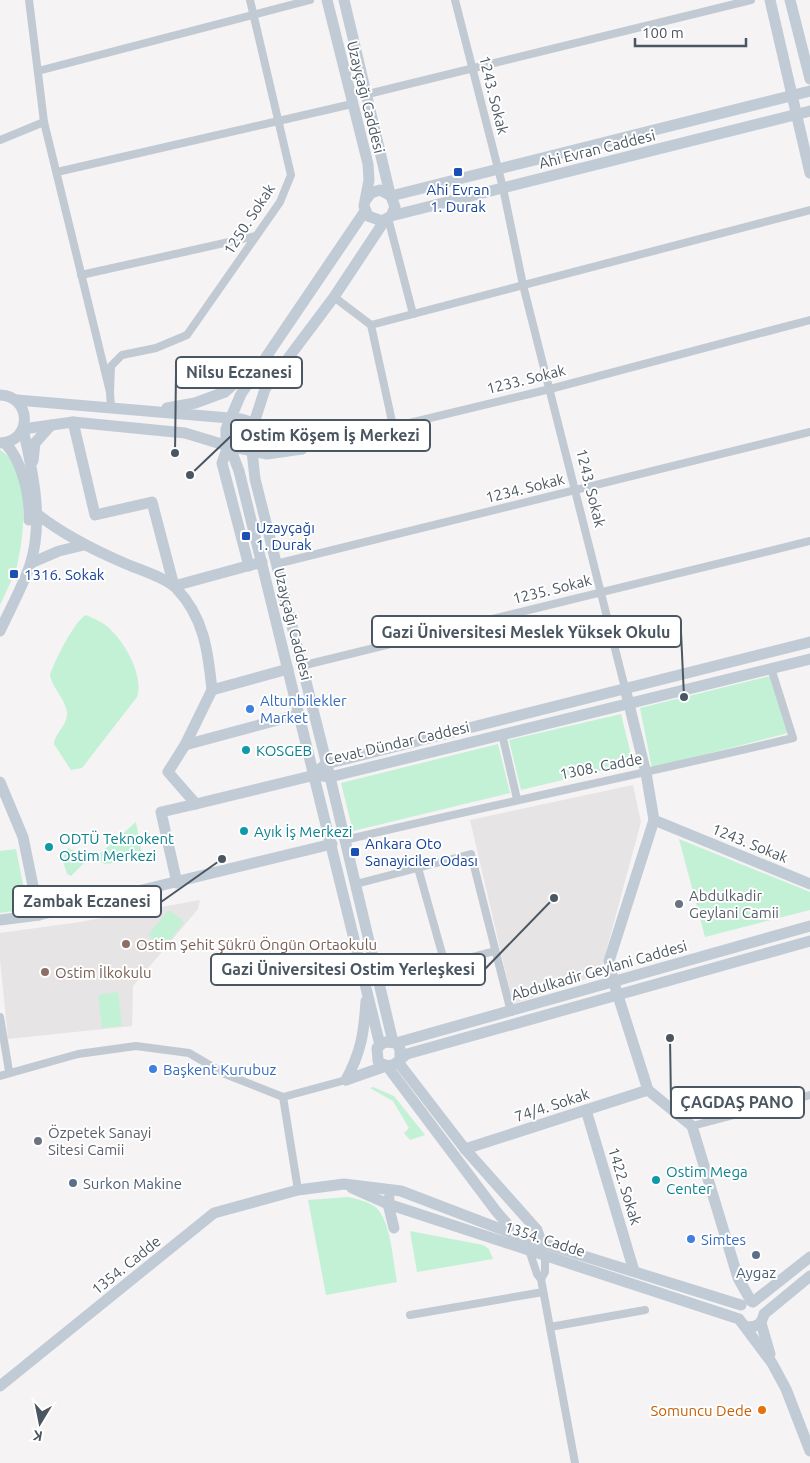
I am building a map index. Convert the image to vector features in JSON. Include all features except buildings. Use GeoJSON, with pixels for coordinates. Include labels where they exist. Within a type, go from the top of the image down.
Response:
{"type":"FeatureCollection","features":[{"type":"Feature","properties":{"kind":"main road","name":"Uzayçağı Caddesi"},"geometry":{"type":"LineString","coordinates":[[254,423],[252,451],[254,479],[330,777],[394,1043],[401,1052],[393,1064],[376,1057],[379,1046],[332,844],[239,470],[228,446],[226,430],[241,394],[365,206],[369,180],[368,164],[327,0]]}},
{"type":"Feature","properties":{"kind":"main road","name":"Uzayçağı Caddesi"},"geometry":{"type":"LineString","coordinates":[[344,0],[368,94],[390,195]]}},
{"type":"Feature","properties":{"kind":"main road"},"geometry":{"type":"LineString","coordinates":[[770,0],[810,173]]}},
{"type":"Feature","properties":{"kind":"main road"},"geometry":{"type":"LineString","coordinates":[[790,0],[810,79]]}},
{"type":"Feature","properties":{"kind":"main road","name":"Ahi Evran Caddesi"},"geometry":{"type":"LineString","coordinates":[[390,195],[810,91]]}},
{"type":"Feature","properties":{"kind":"main road","name":"Ahi Evran Caddesi"},"geometry":{"type":"LineString","coordinates":[[388,218],[810,111]]}},
{"type":"Feature","properties":{"kind":"main road"},"geometry":{"type":"LineString","coordinates":[[254,423],[265,389],[334,297],[388,218],[395,207],[390,195],[375,191],[365,206],[372,219],[388,218]]}},
{"type":"Feature","properties":{"kind":"main road"},"geometry":{"type":"LineString","coordinates":[[148,412],[195,403],[224,392],[268,354]]}},
{"type":"Feature","properties":{"kind":"main road"},"geometry":{"type":"LineString","coordinates":[[0,394],[17,400],[231,418],[254,423],[302,449]]}},
{"type":"Feature","properties":{"kind":"main road"},"geometry":{"type":"LineString","coordinates":[[0,631],[19,594],[31,564],[37,514],[32,470],[23,429],[25,414],[17,400]]}},
{"type":"Feature","properties":{"kind":"main road"},"geometry":{"type":"LineString","coordinates":[[2,443],[16,439],[23,429],[73,422],[184,433],[228,446],[267,454],[302,449]]}},
{"type":"Feature","properties":{"kind":"main road"},"geometry":{"type":"LineString","coordinates":[[73,422],[95,515],[152,502],[174,586],[194,610],[208,646],[212,690],[185,745],[168,772],[196,804]]}},
{"type":"Feature","properties":{"kind":"main road"},"geometry":{"type":"LineString","coordinates":[[32,470],[35,443],[50,425]]}},
{"type":"Feature","properties":{"kind":"main road"},"geometry":{"type":"LineString","coordinates":[[0,616],[11,596],[22,568],[28,545],[29,513],[20,464],[13,452],[2,443]]}},
{"type":"Feature","properties":{"kind":"main road","name":"Uzayçağı Caddesi"},"geometry":{"type":"LineString","coordinates":[[228,446],[222,463],[249,566]]}},
{"type":"Feature","properties":{"kind":"main road"},"geometry":{"type":"LineString","coordinates":[[37,514],[56,529],[84,545],[174,586],[262,562]]}},
{"type":"Feature","properties":{"kind":"main road"},"geometry":{"type":"LineString","coordinates":[[31,564],[59,551],[84,545]]}},
{"type":"Feature","properties":{"kind":"main road","name":"Cevat Dündar Caddesi"},"geometry":{"type":"LineString","coordinates":[[315,775],[326,764],[810,642]]}},
{"type":"Feature","properties":{"kind":"main road","name":"Cevat Dündar Caddesi"},"geometry":{"type":"LineString","coordinates":[[315,775],[330,777],[810,658]]}},
{"type":"Feature","properties":{"kind":"main road"},"geometry":{"type":"LineString","coordinates":[[212,690],[288,669]]}},
{"type":"Feature","properties":{"kind":"main road","name":"1243. Sokak"},"geometry":{"type":"LineString","coordinates":[[626,688],[646,773],[654,820],[810,884]]}},
{"type":"Feature","properties":{"kind":"main road"},"geometry":{"type":"LineString","coordinates":[[185,745],[300,714]]}},
{"type":"Feature","properties":{"kind":"main road"},"geometry":{"type":"LineString","coordinates":[[177,883],[161,812],[315,775]]}},
{"type":"Feature","properties":{"kind":"main road"},"geometry":{"type":"LineString","coordinates":[[0,782],[23,837],[39,915]]}},
{"type":"Feature","properties":{"kind":"main road"},"geometry":{"type":"LineString","coordinates":[[654,820],[609,961],[613,980],[648,1090],[692,1126],[747,1303],[742,1322],[772,1363],[786,1389],[810,1451]]}},
{"type":"Feature","properties":{"kind":"main road"},"geometry":{"type":"LineString","coordinates":[[0,920],[39,915],[332,844]]}},
{"type":"Feature","properties":{"kind":"main road","name":"Abdulkadir Geylani Caddesi"},"geometry":{"type":"LineString","coordinates":[[379,1046],[511,1012],[613,980],[810,926]]}},
{"type":"Feature","properties":{"kind":"main road","name":"Abdulkadir Geylani Caddesi"},"geometry":{"type":"LineString","coordinates":[[346,1080],[393,1064],[407,1054],[810,941]]}},
{"type":"Feature","properties":{"kind":"main road"},"geometry":{"type":"LineString","coordinates":[[346,1080],[358,1057],[362,1044],[366,988]]}},
{"type":"Feature","properties":{"kind":"main road"},"geometry":{"type":"LineString","coordinates":[[346,1080],[379,1046]]}},
{"type":"Feature","properties":{"kind":"main road"},"geometry":{"type":"LineString","coordinates":[[393,1064],[537,1230],[543,1242],[545,1255]]}},
{"type":"Feature","properties":{"kind":"main road"},"geometry":{"type":"LineString","coordinates":[[393,1064],[486,1198],[529,1250]]}},
{"type":"Feature","properties":{"kind":"main road","name":"74/4. Sokak"},"geometry":{"type":"LineString","coordinates":[[465,1149],[648,1090]]}},
{"type":"Feature","properties":{"kind":"main road","name":"1422. Sokak"},"geometry":{"type":"LineString","coordinates":[[586,1110],[634,1270]]}},
{"type":"Feature","properties":{"kind":"main road","name":"1354. Cadde"},"geometry":{"type":"LineString","coordinates":[[344,1184],[388,1204],[756,1326],[762,1318],[810,1276]]}},
{"type":"Feature","properties":{"kind":"main road","name":"1354. Cadde"},"geometry":{"type":"LineString","coordinates":[[0,1386],[214,1212],[298,1190],[344,1184],[391,1188],[516,1235],[747,1303]]}},
{"type":"Feature","properties":{"kind":"main road"},"geometry":{"type":"LineString","coordinates":[[391,1188],[388,1204],[394,1228],[403,1208],[406,1194]]}},
{"type":"Feature","properties":{"kind":"main road"},"geometry":{"type":"LineString","coordinates":[[475,1218],[485,1208],[486,1198]]}},
{"type":"Feature","properties":{"kind":"main road"},"geometry":{"type":"LineString","coordinates":[[747,1303],[810,1257]]}},
{"type":"Feature","properties":{"kind":"main road"},"geometry":{"type":"LineString","coordinates":[[747,1303],[759,1304],[772,1363]]}},
{"type":"Feature","properties":{"kind":"street"},"geometry":{"type":"LineString","coordinates":[[29,0],[44,122],[110,392],[111,409]]}},
{"type":"Feature","properties":{"kind":"street","name":"1250. Sokak"},"geometry":{"type":"LineString","coordinates":[[110,392],[111,366],[122,355],[156,348],[187,335],[280,202],[291,175],[250,0]]}},
{"type":"Feature","properties":{"kind":"street"},"geometry":{"type":"LineString","coordinates":[[38,71],[310,0]]}},
{"type":"Feature","properties":{"kind":"street","name":"1243. Sokak"},"geometry":{"type":"LineString","coordinates":[[455,0],[503,188],[523,285],[626,688]]}},
{"type":"Feature","properties":{"kind":"street"},"geometry":{"type":"LineString","coordinates":[[368,94],[751,0]]}},
{"type":"Feature","properties":{"kind":"street"},"geometry":{"type":"LineString","coordinates":[[57,172],[352,104]]}},
{"type":"Feature","properties":{"kind":"street"},"geometry":{"type":"LineString","coordinates":[[0,140],[44,122]]}},
{"type":"Feature","properties":{"kind":"street"},"geometry":{"type":"LineString","coordinates":[[370,325],[810,210]]}},
{"type":"Feature","properties":{"kind":"street"},"geometry":{"type":"LineString","coordinates":[[388,218],[413,314]]}},
{"type":"Feature","properties":{"kind":"street"},"geometry":{"type":"LineString","coordinates":[[82,275],[256,236]]}},
{"type":"Feature","properties":{"kind":"street"},"geometry":{"type":"LineString","coordinates":[[334,297],[370,325],[393,426]]}},
{"type":"Feature","properties":{"kind":"street","name":"1233. Sokak"},"geometry":{"type":"LineString","coordinates":[[302,449],[550,389],[810,320]]}},
{"type":"Feature","properties":{"kind":"street","name":"1234. Sokak"},"geometry":{"type":"LineString","coordinates":[[276,564],[810,432]]}},
{"type":"Feature","properties":{"kind":"street","name":"1235. Sokak"},"geometry":{"type":"LineString","coordinates":[[301,666],[810,540]]}},
{"type":"Feature","properties":{"kind":"street","name":"1308. Cadde"},"geometry":{"type":"LineString","coordinates":[[345,840],[517,799],[646,773],[792,738],[771,668]]}},
{"type":"Feature","properties":{"kind":"street"},"geometry":{"type":"LineString","coordinates":[[502,734],[517,799]]}},
{"type":"Feature","properties":{"kind":"street"},"geometry":{"type":"LineString","coordinates":[[356,884],[471,854],[511,1012]]}},
{"type":"Feature","properties":{"kind":"street"},"geometry":{"type":"LineString","coordinates":[[418,868],[445,964]]}},
{"type":"Feature","properties":{"kind":"street"},"geometry":{"type":"LineString","coordinates":[[379,981],[496,951]]}},
{"type":"Feature","properties":{"kind":"street"},"geometry":{"type":"LineString","coordinates":[[0,1017],[9,1072]]}},
{"type":"Feature","properties":{"kind":"street"},"geometry":{"type":"LineString","coordinates":[[0,1076],[78,1054],[136,1046],[189,1054],[225,1074],[283,1097],[346,1080]]}},
{"type":"Feature","properties":{"kind":"street"},"geometry":{"type":"LineString","coordinates":[[692,1126],[810,1095]]}},
{"type":"Feature","properties":{"kind":"street"},"geometry":{"type":"LineString","coordinates":[[283,1097],[298,1190]]}},
{"type":"Feature","properties":{"kind":"street"},"geometry":{"type":"LineString","coordinates":[[529,1250],[537,1274],[541,1278],[575,1463]]}},
{"type":"Feature","properties":{"kind":"street"},"geometry":{"type":"LineString","coordinates":[[541,1278],[545,1272],[545,1255]]}},
{"type":"Feature","properties":{"kind":"street"},"geometry":{"type":"LineString","coordinates":[[410,1315],[543,1292]]}},
{"type":"Feature","properties":{"kind":"street"},"geometry":{"type":"LineString","coordinates":[[550,1328],[645,1310]]}},
{"type":"Feature","properties":{"kind":"shaded area"},"geometry":{"type":"Polygon","coordinates":[[[633,785],[641,822],[600,974],[513,1004],[470,820],[633,785]]]}},
{"type":"Feature","properties":{"kind":"shaded area","name":"Ostim İlkokulu"},"geometry":{"type":"Polygon","coordinates":[[[200,900],[198,909],[133,986],[132,1026],[8,1039],[0,959],[0,933],[80,922],[200,900]]]}},
{"type":"Feature","properties":{"kind":"green space"},"geometry":{"type":"Polygon","coordinates":[[[0,450],[10,459],[17,472],[21,487],[23,521],[20,553],[16,570],[13,569],[10,577],[12,579],[0,605],[0,450]]]}},
{"type":"Feature","properties":{"kind":"green space"},"geometry":{"type":"Polygon","coordinates":[[[86,615],[107,627],[122,643],[132,660],[138,679],[138,689],[137,697],[82,768],[71,770],[54,744],[66,721],[67,712],[50,675],[71,633],[81,618],[86,615]]]}},
{"type":"Feature","properties":{"kind":"green space"},"geometry":{"type":"Polygon","coordinates":[[[770,676],[788,733],[652,768],[640,708],[770,676]]]}},
{"type":"Feature","properties":{"kind":"green space"},"geometry":{"type":"Polygon","coordinates":[[[621,714],[633,763],[521,790],[509,740],[621,714]]]}},
{"type":"Feature","properties":{"kind":"green space"},"geometry":{"type":"Polygon","coordinates":[[[498,744],[510,793],[353,831],[341,783],[498,744]]]}},
{"type":"Feature","properties":{"kind":"green space"},"geometry":{"type":"Polygon","coordinates":[[[136,822],[143,860],[104,864],[96,857],[136,822]]]}},
{"type":"Feature","properties":{"kind":"green space"},"geometry":{"type":"Polygon","coordinates":[[[679,839],[810,892],[810,910],[705,937],[679,839]]]}},
{"type":"Feature","properties":{"kind":"green space"},"geometry":{"type":"Polygon","coordinates":[[[68,848],[89,858],[71,876],[67,874],[62,858],[68,848]]]}},
{"type":"Feature","properties":{"kind":"green space"},"geometry":{"type":"Polygon","coordinates":[[[16,849],[28,909],[0,913],[0,851],[16,849]]]}},
{"type":"Feature","properties":{"kind":"green space"},"geometry":{"type":"Polygon","coordinates":[[[169,910],[184,922],[164,947],[148,935],[169,910]]]}},
{"type":"Feature","properties":{"kind":"green space"},"geometry":{"type":"Polygon","coordinates":[[[118,992],[122,1026],[102,1028],[98,995],[118,992]]]}},
{"type":"Feature","properties":{"kind":"green space"},"geometry":{"type":"Polygon","coordinates":[[[373,1087],[394,1096],[425,1135],[410,1140],[404,1133],[409,1128],[393,1101],[370,1088],[373,1087]]]}},
{"type":"Feature","properties":{"kind":"green space"},"geometry":{"type":"Polygon","coordinates":[[[348,1197],[368,1203],[380,1212],[388,1230],[397,1282],[326,1295],[308,1200],[348,1197]]]}},
{"type":"Feature","properties":{"kind":"green space"},"geometry":{"type":"Polygon","coordinates":[[[410,1231],[483,1245],[489,1249],[493,1259],[417,1272],[410,1231]]]}},
{"type":"Feature","properties":{"kind":"place","name":"Ahi Evran 1. Durak"},"geometry":{"type":"Point","coordinates":[458,172]}},
{"type":"Feature","properties":{"kind":"place","name":"Nilsu Eczanesi"},"geometry":{"type":"Point","coordinates":[175,453]}},
{"type":"Feature","properties":{"kind":"place","name":"Ostim Köşem İş Merkezi"},"geometry":{"type":"Point","coordinates":[190,475]}},
{"type":"Feature","properties":{"kind":"place","name":"Uzayçağı 1. Durak"},"geometry":{"type":"Point","coordinates":[246,536]}},
{"type":"Feature","properties":{"kind":"place","name":"1316. Sokak"},"geometry":{"type":"Point","coordinates":[14,574]}},
{"type":"Feature","properties":{"kind":"place","name":"Gazi Üniversitesi Meslek Yüksek Okulu"},"geometry":{"type":"Point","coordinates":[684,697]}},
{"type":"Feature","properties":{"kind":"place","name":"Altunbilekler Market"},"geometry":{"type":"Point","coordinates":[250,709]}},
{"type":"Feature","properties":{"kind":"place","name":"KOSGEB"},"geometry":{"type":"Point","coordinates":[246,750]}},
{"type":"Feature","properties":{"kind":"place","name":"Ayık İş Merkezi"},"geometry":{"type":"Point","coordinates":[244,831]}},
{"type":"Feature","properties":{"kind":"place","name":"ODTÜ Teknokent Ostim Merkezi"},"geometry":{"type":"Point","coordinates":[49,847]}},
{"type":"Feature","properties":{"kind":"place","name":"Ankara Oto Sanayiciler Odası"},"geometry":{"type":"Point","coordinates":[355,852]}},
{"type":"Feature","properties":{"kind":"place","name":"Zambak Eczanesi"},"geometry":{"type":"Point","coordinates":[222,859]}},
{"type":"Feature","properties":{"kind":"place","name":"Gazi Üniversitesi Ostim Yerleşkesi"},"geometry":{"type":"Point","coordinates":[554,898]}},
{"type":"Feature","properties":{"kind":"place","name":"Abdulkadir Geylani Camii"},"geometry":{"type":"Point","coordinates":[679,904]}},
{"type":"Feature","properties":{"kind":"place","name":"Ostim Şehit Şükrü Öngün Ortaokulu"},"geometry":{"type":"Point","coordinates":[126,944]}},
{"type":"Feature","properties":{"kind":"place","name":"Ostim İlkokulu"},"geometry":{"type":"Point","coordinates":[45,972]}},
{"type":"Feature","properties":{"kind":"place","name":"ÇAGDAŞ PANO"},"geometry":{"type":"Point","coordinates":[670,1038]}},
{"type":"Feature","properties":{"kind":"place","name":"Başkent Kurubuz"},"geometry":{"type":"Point","coordinates":[153,1069]}},
{"type":"Feature","properties":{"kind":"place","name":"Özpetek Sanayi Sitesi Camii"},"geometry":{"type":"Point","coordinates":[38,1141]}},
{"type":"Feature","properties":{"kind":"place","name":"Ostim Mega Center"},"geometry":{"type":"Point","coordinates":[656,1180]}},
{"type":"Feature","properties":{"kind":"place","name":"Surkon Makine"},"geometry":{"type":"Point","coordinates":[73,1183]}},
{"type":"Feature","properties":{"kind":"place","name":"Simtes"},"geometry":{"type":"Point","coordinates":[691,1239]}},
{"type":"Feature","properties":{"kind":"place","name":"Aygaz"},"geometry":{"type":"Point","coordinates":[756,1255]}},
{"type":"Feature","properties":{"kind":"place","name":"Somuncu Dede"},"geometry":{"type":"Point","coordinates":[762,1410]}}]}
